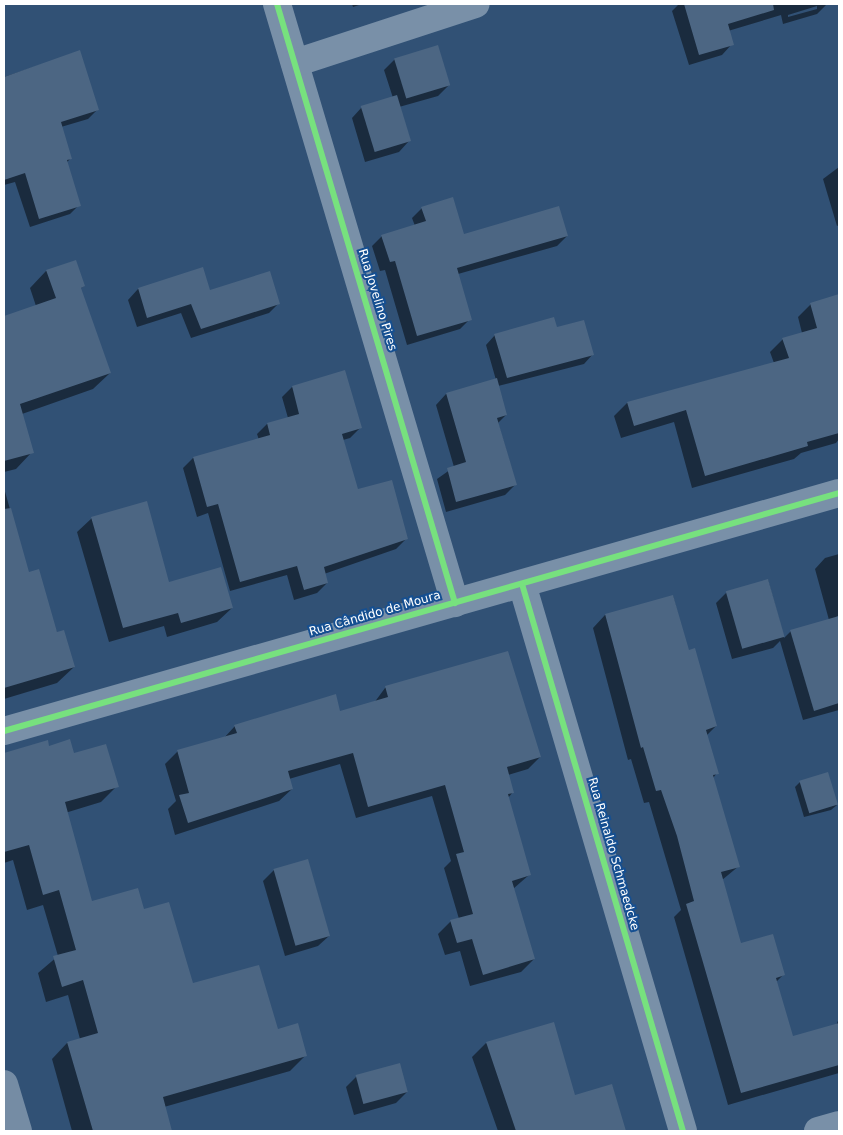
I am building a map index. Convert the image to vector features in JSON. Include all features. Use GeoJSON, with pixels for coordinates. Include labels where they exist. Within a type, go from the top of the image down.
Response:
{"type":"FeatureCollection","features":[{"type":"Feature","properties":{"kind":"main road"},"geometry":{"type":"LineString","coordinates":[[4,1084],[18,1131]]}},
{"type":"Feature","properties":{"kind":"street","name":"Rua Jovelino Pires"},"geometry":{"type":"LineString","coordinates":[[277,4],[456,603]]}},
{"type":"Feature","properties":{"kind":"street"},"geometry":{"type":"LineString","coordinates":[[295,63],[476,4]]}},
{"type":"Feature","properties":{"kind":"street","name":"Rua Cândido de Moura"},"geometry":{"type":"LineString","coordinates":[[4,731],[839,493]]}},
{"type":"Feature","properties":{"kind":"street","name":"Rua Reinaldo Schmaedcke"},"geometry":{"type":"LineString","coordinates":[[522,584],[683,1131]]}},
{"type":"Feature","properties":{"kind":"street"},"geometry":{"type":"LineString","coordinates":[[818,1131],[839,1125]]}},
{"type":"Feature","properties":{"kind":"building"},"geometry":{"type":"Polygon","coordinates":[[[684,4],[773,4],[774,10],[728,24],[734,45],[699,55],[684,4]]]}},
{"type":"Feature","properties":{"kind":"building"},"geometry":{"type":"Polygon","coordinates":[[[438,45],[450,85],[406,99],[394,58],[438,45]]]}},
{"type":"Feature","properties":{"kind":"building"},"geometry":{"type":"Polygon","coordinates":[[[80,50],[99,110],[61,122],[72,159],[67,160],[81,206],[39,219],[25,173],[4,180],[4,77],[80,50]]]}},
{"type":"Feature","properties":{"kind":"building"},"geometry":{"type":"Polygon","coordinates":[[[397,95],[411,141],[375,152],[361,106],[397,95]]]}},
{"type":"Feature","properties":{"kind":"building"},"geometry":{"type":"Polygon","coordinates":[[[453,197],[464,234],[559,206],[568,236],[457,268],[472,320],[417,336],[395,261],[390,262],[381,235],[426,221],[421,207],[453,197]]]}},
{"type":"Feature","properties":{"kind":"building"},"geometry":{"type":"Polygon","coordinates":[[[76,260],[85,286],[81,288],[111,373],[20,404],[34,453],[4,461],[4,316],[56,298],[46,270],[76,260]]]}},
{"type":"Feature","properties":{"kind":"building"},"geometry":{"type":"Polygon","coordinates":[[[203,267],[210,290],[270,271],[280,304],[201,329],[191,304],[147,318],[138,288],[203,267]]]}},
{"type":"Feature","properties":{"kind":"building"},"geometry":{"type":"Polygon","coordinates":[[[839,294],[839,433],[807,442],[808,446],[705,476],[686,410],[634,426],[627,402],[789,358],[782,338],[817,328],[810,303],[839,294]]]}},
{"type":"Feature","properties":{"kind":"building"},"geometry":{"type":"Polygon","coordinates":[[[554,317],[557,327],[584,320],[594,355],[507,378],[494,334],[554,317]]]}},
{"type":"Feature","properties":{"kind":"building"},"geometry":{"type":"Polygon","coordinates":[[[345,370],[362,428],[342,434],[358,489],[392,480],[408,539],[324,567],[328,583],[304,590],[297,566],[240,582],[218,504],[207,507],[193,457],[270,435],[267,423],[299,414],[292,386],[345,370]]]}},
{"type":"Feature","properties":{"kind":"building"},"geometry":{"type":"Polygon","coordinates":[[[497,378],[507,415],[497,418],[517,485],[456,502],[447,468],[466,462],[446,393],[497,378]]]}},
{"type":"Feature","properties":{"kind":"building"},"geometry":{"type":"Polygon","coordinates":[[[147,501],[169,582],[221,567],[233,608],[181,623],[178,613],[123,628],[91,517],[147,501]]]}},
{"type":"Feature","properties":{"kind":"building"},"geometry":{"type":"Polygon","coordinates":[[[11,508],[29,572],[39,569],[57,632],[64,630],[75,667],[4,688],[4,509],[11,508]]]}},
{"type":"Feature","properties":{"kind":"building"},"geometry":{"type":"Polygon","coordinates":[[[768,579],[785,637],[742,649],[726,591],[768,579]]]}},
{"type":"Feature","properties":{"kind":"building"},"geometry":{"type":"Polygon","coordinates":[[[673,595],[689,650],[695,648],[717,726],[706,730],[719,774],[713,775],[740,867],[721,872],[741,943],[773,934],[785,975],[776,978],[793,1036],[839,1023],[839,1065],[741,1093],[686,904],[694,901],[677,836],[661,790],[656,791],[643,747],[641,748],[605,614],[673,595]]]}},
{"type":"Feature","properties":{"kind":"building"},"geometry":{"type":"Polygon","coordinates":[[[839,616],[839,703],[814,711],[790,630],[839,616]]]}},
{"type":"Feature","properties":{"kind":"building"},"geometry":{"type":"Polygon","coordinates":[[[508,651],[541,757],[507,767],[514,793],[508,794],[531,875],[512,881],[535,959],[483,975],[472,939],[457,943],[450,920],[473,914],[456,854],[464,852],[445,785],[368,807],[353,753],[288,771],[293,789],[188,823],[179,795],[189,793],[177,750],[237,733],[234,725],[336,694],[340,711],[388,697],[385,686],[508,651]]]}},
{"type":"Feature","properties":{"kind":"building"},"geometry":{"type":"Polygon","coordinates":[[[70,739],[74,753],[106,744],[119,787],[65,802],[92,901],[138,888],[144,909],[169,902],[193,983],[259,965],[278,1029],[298,1023],[307,1056],[163,1097],[172,1131],[93,1131],[67,1042],[98,1033],[83,980],[62,987],[53,956],[76,950],[59,890],[43,895],[29,845],[4,852],[4,753],[48,740],[49,746],[70,739]]]}},
{"type":"Feature","properties":{"kind":"building"},"geometry":{"type":"Polygon","coordinates":[[[828,772],[838,805],[809,813],[799,781],[828,772]]]}},
{"type":"Feature","properties":{"kind":"building"},"geometry":{"type":"Polygon","coordinates":[[[308,859],[330,936],[295,946],[273,869],[308,859]]]}},
{"type":"Feature","properties":{"kind":"building"},"geometry":{"type":"Polygon","coordinates":[[[554,1022],[575,1095],[612,1084],[626,1131],[516,1131],[486,1042],[554,1022]]]}},
{"type":"Feature","properties":{"kind":"building"},"geometry":{"type":"Polygon","coordinates":[[[400,1063],[408,1092],[363,1104],[356,1075],[400,1063]]]}},
{"type":"Feature","properties":{"kind":"cycle path"},"geometry":{"type":"LineString","coordinates":[[277,4],[455,603]]}},
{"type":"Feature","properties":{"kind":"cycle path"},"geometry":{"type":"LineString","coordinates":[[4,731],[839,493]]}},
{"type":"Feature","properties":{"kind":"cycle path"},"geometry":{"type":"LineString","coordinates":[[522,584],[683,1131]]}}]}
